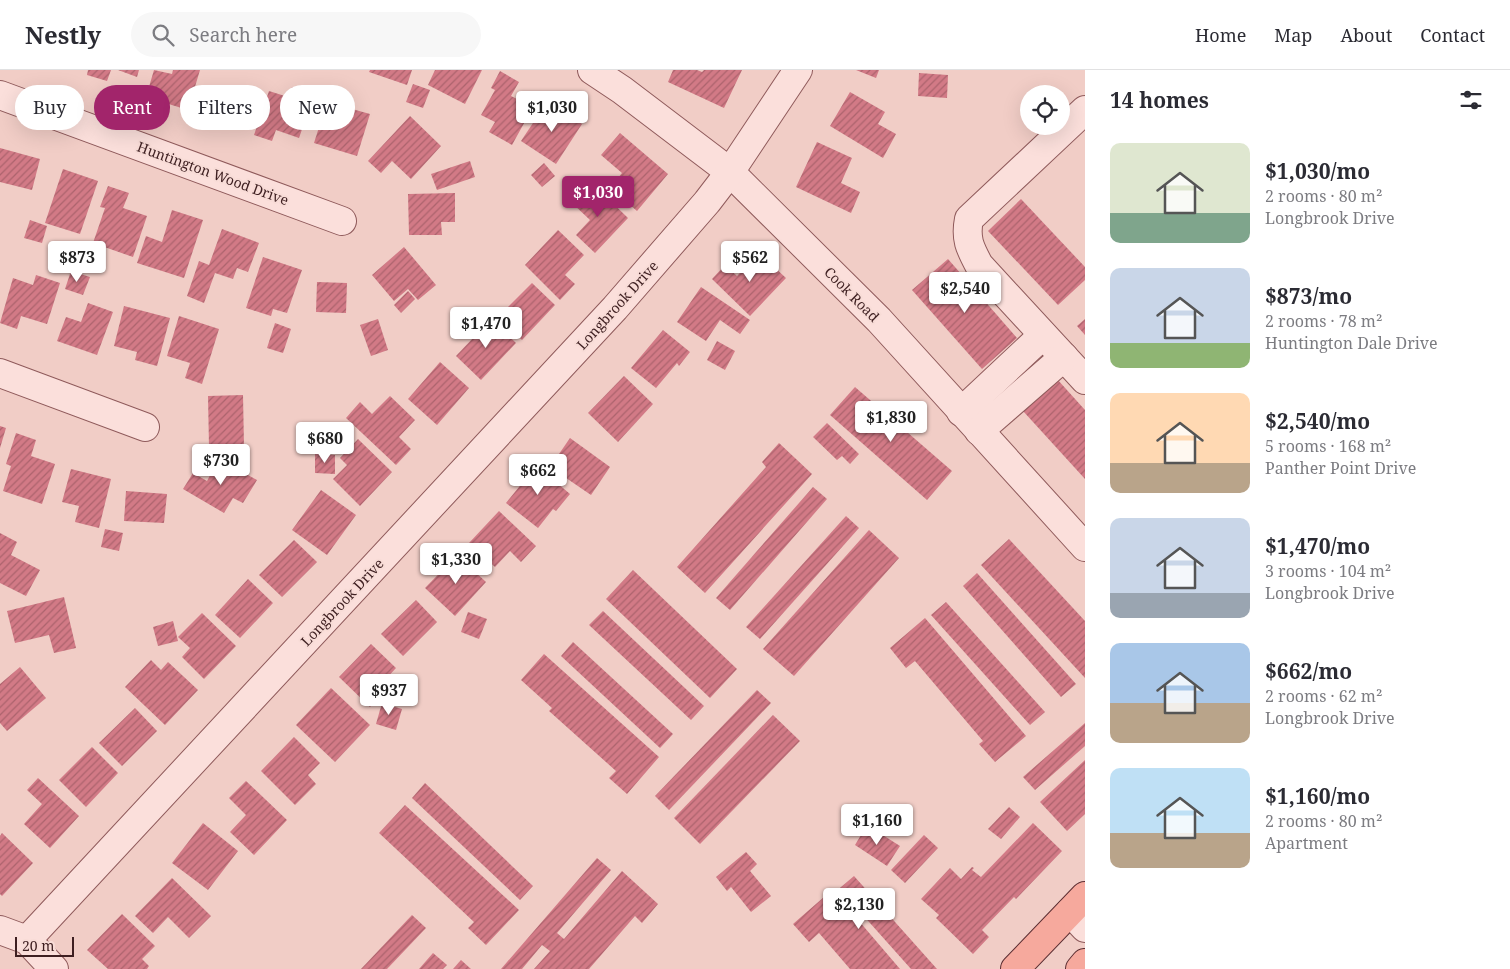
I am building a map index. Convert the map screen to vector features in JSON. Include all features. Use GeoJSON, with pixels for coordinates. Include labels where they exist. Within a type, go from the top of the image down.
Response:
{"type":"FeatureCollection","features":[{"type":"Feature","properties":{"kind":"main road"},"geometry":{"type":"LineString","coordinates":[[1015,969],[1080,912]]}},
{"type":"Feature","properties":{"kind":"main road"},"geometry":{"type":"LineString","coordinates":[[1080,969],[1085,963]]}},
{"type":"Feature","properties":{"kind":"street","name":"Cook Road"},"geometry":{"type":"LineString","coordinates":[[592,70],[622,90],[730,172],[879,320],[1085,547]]}},
{"type":"Feature","properties":{"kind":"street","name":"Longbrook Drive"},"geometry":{"type":"LineString","coordinates":[[27,940],[615,308],[707,202],[730,172],[798,70]]}},
{"type":"Feature","properties":{"kind":"street","name":"Huntington Wood Drive"},"geometry":{"type":"LineString","coordinates":[[0,95],[342,221]]}},
{"type":"Feature","properties":{"kind":"street"},"geometry":{"type":"LineString","coordinates":[[1085,110],[969,219],[967,233],[970,248],[979,265],[1085,380]]}},
{"type":"Feature","properties":{"kind":"street"},"geometry":{"type":"LineString","coordinates":[[961,412],[1043,335]]}},
{"type":"Feature","properties":{"kind":"street"},"geometry":{"type":"LineString","coordinates":[[979,432],[1064,357]]}},
{"type":"Feature","properties":{"kind":"street"},"geometry":{"type":"LineString","coordinates":[[0,373],[145,427]]}},
{"type":"Feature","properties":{"kind":"street"},"geometry":{"type":"LineString","coordinates":[[0,930],[27,940],[54,969]]}},
{"type":"Feature","properties":{"kind":"building"},"geometry":{"type":"Polygon","coordinates":[[[88,70],[111,70],[107,81],[87,75],[88,70]]]}},
{"type":"Feature","properties":{"kind":"building"},"geometry":{"type":"Polygon","coordinates":[[[118,70],[139,70],[137,77],[118,70]]]}},
{"type":"Feature","properties":{"kind":"building"},"geometry":{"type":"Polygon","coordinates":[[[154,70],[172,74],[173,70],[200,70],[196,85],[180,85],[180,108],[170,104],[170,85],[150,85],[154,70]]]}},
{"type":"Feature","properties":{"kind":"building"},"geometry":{"type":"Polygon","coordinates":[[[370,70],[412,70],[407,85],[369,72],[370,70]]]}},
{"type":"Feature","properties":{"kind":"building"},"geometry":{"type":"Polygon","coordinates":[[[435,70],[482,70],[465,104],[428,85],[435,70]]]}},
{"type":"Feature","properties":{"kind":"building"},"geometry":{"type":"Polygon","coordinates":[[[673,70],[697,70],[702,72],[704,70],[742,70],[724,108],[668,82],[673,70]]]}},
{"type":"Feature","properties":{"kind":"building"},"geometry":{"type":"Polygon","coordinates":[[[856,70],[879,70],[876,78],[856,70]]]}},
{"type":"Feature","properties":{"kind":"building"},"geometry":{"type":"Polygon","coordinates":[[[500,71],[519,82],[511,96],[533,107],[512,145],[489,132],[495,122],[481,115],[495,90],[491,88],[500,71]]]}},
{"type":"Feature","properties":{"kind":"building"},"geometry":{"type":"Polygon","coordinates":[[[919,73],[948,75],[947,98],[918,96],[919,73]]]}},
{"type":"Feature","properties":{"kind":"building"},"geometry":{"type":"Polygon","coordinates":[[[413,84],[430,90],[423,108],[406,102],[413,84]]]}},
{"type":"Feature","properties":{"kind":"building"},"geometry":{"type":"Polygon","coordinates":[[[270,91],[280,94],[280,130],[302,130],[299,138],[276,130],[272,141],[254,135],[256,130],[270,130],[270,91]]]}},
{"type":"Feature","properties":{"kind":"building"},"geometry":{"type":"Polygon","coordinates":[[[850,92],[885,112],[878,124],[896,134],[883,158],[830,126],[850,92]]]}},
{"type":"Feature","properties":{"kind":"building"},"geometry":{"type":"Polygon","coordinates":[[[547,102],[582,124],[556,164],[521,141],[547,102]]]}},
{"type":"Feature","properties":{"kind":"building"},"geometry":{"type":"Polygon","coordinates":[[[355,110],[370,114],[357,156],[314,143],[318,130],[355,130],[355,110]]]}},
{"type":"Feature","properties":{"kind":"building"},"geometry":{"type":"Polygon","coordinates":[[[410,116],[441,146],[411,179],[392,161],[381,173],[368,161],[410,116]]]}},
{"type":"Feature","properties":{"kind":"building"},"geometry":{"type":"Polygon","coordinates":[[[620,133],[668,174],[637,211],[610,188],[622,173],[601,155],[620,133]]]}},
{"type":"Feature","properties":{"kind":"building"},"geometry":{"type":"Polygon","coordinates":[[[817,142],[852,158],[841,183],[860,192],[851,213],[796,187],[817,142]]]}},
{"type":"Feature","properties":{"kind":"building"},"geometry":{"type":"Polygon","coordinates":[[[0,148],[40,159],[32,190],[0,182],[0,148]]]}},
{"type":"Feature","properties":{"kind":"building"},"geometry":{"type":"Polygon","coordinates":[[[470,161],[475,177],[437,190],[431,174],[470,161]]]}},
{"type":"Feature","properties":{"kind":"building"},"geometry":{"type":"Polygon","coordinates":[[[544,163],[555,176],[542,187],[531,175],[544,163]]]}},
{"type":"Feature","properties":{"kind":"building"},"geometry":{"type":"Polygon","coordinates":[[[63,169],[98,181],[80,234],[45,223],[63,169]]]}},
{"type":"Feature","properties":{"kind":"building"},"geometry":{"type":"Polygon","coordinates":[[[592,183],[628,218],[595,253],[576,235],[590,220],[572,203],[592,183]]]}},
{"type":"Feature","properties":{"kind":"building"},"geometry":{"type":"Polygon","coordinates":[[[108,186],[129,193],[123,208],[147,216],[133,257],[93,243],[105,208],[100,207],[108,186]]]}},
{"type":"Feature","properties":{"kind":"building"},"geometry":{"type":"Polygon","coordinates":[[[455,193],[455,222],[441,222],[442,235],[409,235],[408,194],[455,193]]]}},
{"type":"Feature","properties":{"kind":"building"},"geometry":{"type":"Polygon","coordinates":[[[1021,199],[1085,267],[1085,280],[1058,305],[988,231],[1021,199]]]}},
{"type":"Feature","properties":{"kind":"building"},"geometry":{"type":"Polygon","coordinates":[[[172,210],[203,220],[184,278],[137,263],[146,236],[162,242],[172,210]]]}},
{"type":"Feature","properties":{"kind":"building"},"geometry":{"type":"Polygon","coordinates":[[[30,220],[47,226],[42,243],[24,238],[30,220]]]}},
{"type":"Feature","properties":{"kind":"building"},"geometry":{"type":"Polygon","coordinates":[[[222,229],[259,243],[248,272],[237,268],[233,279],[215,273],[204,303],[187,296],[199,261],[209,265],[222,229]]]}},
{"type":"Feature","properties":{"kind":"building"},"geometry":{"type":"Polygon","coordinates":[[[558,230],[584,255],[565,275],[575,284],[560,300],[525,265],[558,230]]]}},
{"type":"Feature","properties":{"kind":"building"},"geometry":{"type":"Polygon","coordinates":[[[404,247],[436,285],[418,300],[408,289],[394,301],[372,275],[404,247]]]}},
{"type":"Feature","properties":{"kind":"building"},"geometry":{"type":"Polygon","coordinates":[[[759,253],[786,278],[750,316],[712,279],[725,265],[737,276],[759,253]]]}},
{"type":"Feature","properties":{"kind":"building"},"geometry":{"type":"Polygon","coordinates":[[[263,257],[302,270],[287,313],[273,309],[271,316],[246,308],[263,257]]]}},
{"type":"Feature","properties":{"kind":"building"},"geometry":{"type":"Polygon","coordinates":[[[948,259],[1017,338],[982,369],[912,290],[948,259]]]}},
{"type":"Feature","properties":{"kind":"building"},"geometry":{"type":"Polygon","coordinates":[[[71,271],[90,277],[83,295],[65,289],[71,271]]]}},
{"type":"Feature","properties":{"kind":"building"},"geometry":{"type":"Polygon","coordinates":[[[36,275],[60,283],[47,324],[21,316],[17,329],[0,323],[13,278],[33,285],[36,275]]]}},
{"type":"Feature","properties":{"kind":"building"},"geometry":{"type":"Polygon","coordinates":[[[317,282],[347,283],[346,313],[316,312],[317,282]]]}},
{"type":"Feature","properties":{"kind":"building"},"geometry":{"type":"Polygon","coordinates":[[[532,283],[555,305],[522,340],[498,317],[532,283]]]}},
{"type":"Feature","properties":{"kind":"building"},"geometry":{"type":"Polygon","coordinates":[[[701,287],[750,320],[740,334],[720,320],[706,341],[677,322],[701,287]]]}},
{"type":"Feature","properties":{"kind":"building"},"geometry":{"type":"Polygon","coordinates":[[[408,291],[415,299],[401,313],[394,305],[408,291]]]}},
{"type":"Feature","properties":{"kind":"building"},"geometry":{"type":"Polygon","coordinates":[[[88,303],[113,312],[97,355],[57,341],[66,317],[81,322],[88,303]]]}},
{"type":"Feature","properties":{"kind":"building"},"geometry":{"type":"Polygon","coordinates":[[[124,306],[170,318],[157,366],[135,360],[137,352],[114,346],[124,306]]]}},
{"type":"Feature","properties":{"kind":"building"},"geometry":{"type":"Polygon","coordinates":[[[179,316],[219,329],[202,384],[185,378],[190,363],[167,356],[179,316]]]}},
{"type":"Feature","properties":{"kind":"building"},"geometry":{"type":"Polygon","coordinates":[[[378,319],[388,350],[371,356],[360,325],[378,319]]]}},
{"type":"Feature","properties":{"kind":"building"},"geometry":{"type":"Polygon","coordinates":[[[491,319],[516,343],[481,380],[456,356],[491,319]]]}},
{"type":"Feature","properties":{"kind":"building"},"geometry":{"type":"Polygon","coordinates":[[[1085,319],[1085,335],[1077,326],[1085,319]]]}},
{"type":"Feature","properties":{"kind":"building"},"geometry":{"type":"Polygon","coordinates":[[[275,323],[291,329],[283,353],[267,348],[275,323]]]}},
{"type":"Feature","properties":{"kind":"building"},"geometry":{"type":"Polygon","coordinates":[[[663,330],[690,352],[679,366],[677,363],[656,388],[631,368],[663,330]]]}},
{"type":"Feature","properties":{"kind":"building"},"geometry":{"type":"Polygon","coordinates":[[[717,341],[735,351],[725,370],[707,360],[717,341]]]}},
{"type":"Feature","properties":{"kind":"building"},"geometry":{"type":"Polygon","coordinates":[[[440,362],[469,388],[437,425],[408,399],[440,362]]]}},
{"type":"Feature","properties":{"kind":"building"},"geometry":{"type":"Polygon","coordinates":[[[624,376],[653,404],[618,442],[588,413],[624,376]]]}},
{"type":"Feature","properties":{"kind":"building"},"geometry":{"type":"Polygon","coordinates":[[[1057,379],[1085,410],[1085,479],[1023,411],[1057,379]]]}},
{"type":"Feature","properties":{"kind":"building"},"geometry":{"type":"Polygon","coordinates":[[[855,387],[952,471],[927,500],[830,415],[855,387]]]}},
{"type":"Feature","properties":{"kind":"building"},"geometry":{"type":"Polygon","coordinates":[[[243,395],[244,446],[209,447],[208,396],[243,395]]]}},
{"type":"Feature","properties":{"kind":"building"},"geometry":{"type":"Polygon","coordinates":[[[390,396],[415,420],[399,437],[411,449],[396,465],[346,418],[360,402],[372,414],[390,396]]]}},
{"type":"Feature","properties":{"kind":"building"},"geometry":{"type":"Polygon","coordinates":[[[827,423],[859,454],[850,464],[842,456],[837,460],[813,437],[827,423]]]}},
{"type":"Feature","properties":{"kind":"building"},"geometry":{"type":"Polygon","coordinates":[[[0,426],[6,428],[0,448],[0,426]]]}},
{"type":"Feature","properties":{"kind":"building"},"geometry":{"type":"Polygon","coordinates":[[[16,433],[36,440],[31,456],[55,464],[42,504],[3,491],[11,466],[6,464],[16,433]]]}},
{"type":"Feature","properties":{"kind":"building"},"geometry":{"type":"Polygon","coordinates":[[[570,438],[610,467],[591,495],[550,467],[570,438]]]}},
{"type":"Feature","properties":{"kind":"building"},"geometry":{"type":"Polygon","coordinates":[[[358,439],[392,472],[360,506],[333,479],[347,465],[340,458],[358,439]]]}},
{"type":"Feature","properties":{"kind":"building"},"geometry":{"type":"Polygon","coordinates":[[[779,443],[812,474],[705,593],[677,567],[766,467],[762,462],[779,443]]]}},
{"type":"Feature","properties":{"kind":"building"},"geometry":{"type":"Polygon","coordinates":[[[315,454],[335,455],[335,474],[315,473],[315,454]]]}},
{"type":"Feature","properties":{"kind":"building"},"geometry":{"type":"Polygon","coordinates":[[[219,459],[257,480],[243,503],[233,498],[224,513],[183,489],[193,473],[207,481],[219,459]]]}},
{"type":"Feature","properties":{"kind":"building"},"geometry":{"type":"Polygon","coordinates":[[[540,461],[554,473],[550,477],[570,494],[556,511],[553,509],[538,528],[506,503],[540,461]]]}},
{"type":"Feature","properties":{"kind":"building"},"geometry":{"type":"Polygon","coordinates":[[[71,469],[111,479],[99,528],[75,522],[79,506],[62,502],[71,469]]]}},
{"type":"Feature","properties":{"kind":"building"},"geometry":{"type":"Polygon","coordinates":[[[813,487],[827,499],[730,610],[716,598],[813,487]]]}},
{"type":"Feature","properties":{"kind":"building"},"geometry":{"type":"Polygon","coordinates":[[[321,490],[356,515],[327,555],[292,530],[321,490]]]}},
{"type":"Feature","properties":{"kind":"building"},"geometry":{"type":"Polygon","coordinates":[[[126,491],[167,494],[164,523],[124,521],[126,491]]]}},
{"type":"Feature","properties":{"kind":"building"},"geometry":{"type":"Polygon","coordinates":[[[499,511],[536,546],[521,562],[510,551],[495,567],[469,543],[499,511]]]}},
{"type":"Feature","properties":{"kind":"building"},"geometry":{"type":"Polygon","coordinates":[[[846,516],[859,528],[760,639],[746,627],[846,516]]]}},
{"type":"Feature","properties":{"kind":"building"},"geometry":{"type":"Polygon","coordinates":[[[105,529],[123,533],[119,551],[101,547],[105,529]]]}},
{"type":"Feature","properties":{"kind":"building"},"geometry":{"type":"Polygon","coordinates":[[[869,530],[899,558],[794,676],[763,649],[869,530]]]}},
{"type":"Feature","properties":{"kind":"building"},"geometry":{"type":"Polygon","coordinates":[[[0,533],[17,542],[11,555],[40,570],[26,596],[0,583],[0,533]]]}},
{"type":"Feature","properties":{"kind":"building"},"geometry":{"type":"Polygon","coordinates":[[[1009,539],[1085,621],[1085,678],[981,565],[1009,539]]]}},
{"type":"Feature","properties":{"kind":"building"},"geometry":{"type":"Polygon","coordinates":[[[294,540],[317,562],[282,597],[259,575],[294,540]]]}},
{"type":"Feature","properties":{"kind":"building"},"geometry":{"type":"Polygon","coordinates":[[[457,555],[486,582],[455,616],[425,588],[457,555]]]}},
{"type":"Feature","properties":{"kind":"building"},"geometry":{"type":"Polygon","coordinates":[[[633,570],[737,669],[710,698],[606,599],[633,570]]]}},
{"type":"Feature","properties":{"kind":"building"},"geometry":{"type":"Polygon","coordinates":[[[977,573],[1076,684],[1061,697],[963,586],[977,573]]]}},
{"type":"Feature","properties":{"kind":"building"},"geometry":{"type":"Polygon","coordinates":[[[248,579],[273,603],[240,638],[215,615],[248,579]]]}},
{"type":"Feature","properties":{"kind":"building"},"geometry":{"type":"Polygon","coordinates":[[[64,597],[76,648],[54,653],[49,635],[15,643],[7,611],[64,597]]]}},
{"type":"Feature","properties":{"kind":"building"},"geometry":{"type":"Polygon","coordinates":[[[416,600],[437,622],[403,656],[381,634],[416,600]]]}},
{"type":"Feature","properties":{"kind":"building"},"geometry":{"type":"Polygon","coordinates":[[[946,602],[1045,712],[1030,725],[931,615],[946,602]]]}},
{"type":"Feature","properties":{"kind":"building"},"geometry":{"type":"Polygon","coordinates":[[[603,611],[704,706],[691,720],[589,625],[603,611]]]}},
{"type":"Feature","properties":{"kind":"building"},"geometry":{"type":"Polygon","coordinates":[[[468,612],[487,619],[479,639],[461,632],[468,612]]]}},
{"type":"Feature","properties":{"kind":"building"},"geometry":{"type":"Polygon","coordinates":[[[202,613],[236,646],[204,679],[182,657],[190,648],[178,637],[202,613]]]}},
{"type":"Feature","properties":{"kind":"building"},"geometry":{"type":"Polygon","coordinates":[[[925,618],[1026,736],[995,762],[979,744],[983,741],[915,661],[906,668],[890,648],[925,618]]]}},
{"type":"Feature","properties":{"kind":"building"},"geometry":{"type":"Polygon","coordinates":[[[173,621],[178,641],[158,646],[153,627],[173,621]]]}},
{"type":"Feature","properties":{"kind":"building"},"geometry":{"type":"Polygon","coordinates":[[[573,642],[673,734],[660,748],[561,656],[573,642]]]}},
{"type":"Feature","properties":{"kind":"building"},"geometry":{"type":"Polygon","coordinates":[[[371,644],[396,668],[384,681],[389,686],[370,707],[339,677],[371,644]]]}},
{"type":"Feature","properties":{"kind":"building"},"geometry":{"type":"Polygon","coordinates":[[[544,654],[659,757],[627,794],[609,778],[616,771],[549,711],[552,708],[521,680],[544,654]]]}},
{"type":"Feature","properties":{"kind":"building"},"geometry":{"type":"Polygon","coordinates":[[[151,660],[161,670],[168,662],[198,690],[165,725],[125,687],[151,660]]]}},
{"type":"Feature","properties":{"kind":"building"},"geometry":{"type":"Polygon","coordinates":[[[20,667],[46,698],[7,731],[0,723],[0,684],[20,667]]]}},
{"type":"Feature","properties":{"kind":"building"},"geometry":{"type":"Polygon","coordinates":[[[331,688],[370,725],[335,762],[296,725],[331,688]]]}},
{"type":"Feature","properties":{"kind":"building"},"geometry":{"type":"Polygon","coordinates":[[[757,690],[771,703],[669,810],[655,796],[757,690]]]}},
{"type":"Feature","properties":{"kind":"building"},"geometry":{"type":"Polygon","coordinates":[[[382,703],[402,709],[396,730],[376,724],[382,703]]]}},
{"type":"Feature","properties":{"kind":"building"},"geometry":{"type":"Polygon","coordinates":[[[135,708],[157,731],[122,766],[99,743],[135,708]]]}},
{"type":"Feature","properties":{"kind":"building"},"geometry":{"type":"Polygon","coordinates":[[[773,715],[800,741],[700,844],[674,818],[773,715]]]}},
{"type":"Feature","properties":{"kind":"building"},"geometry":{"type":"Polygon","coordinates":[[[1085,723],[1085,746],[1035,790],[1023,777],[1085,723]]]}},
{"type":"Feature","properties":{"kind":"building"},"geometry":{"type":"Polygon","coordinates":[[[294,737],[320,763],[308,775],[316,784],[295,805],[261,771],[294,737]]]}},
{"type":"Feature","properties":{"kind":"building"},"geometry":{"type":"Polygon","coordinates":[[[92,747],[118,773],[86,807],[59,780],[92,747]]]}},
{"type":"Feature","properties":{"kind":"building"},"geometry":{"type":"Polygon","coordinates":[[[1085,760],[1085,814],[1067,831],[1040,802],[1085,760]]]}},
{"type":"Feature","properties":{"kind":"building"},"geometry":{"type":"Polygon","coordinates":[[[38,778],[79,816],[50,848],[24,824],[42,804],[27,790],[38,778]]]}},
{"type":"Feature","properties":{"kind":"building"},"geometry":{"type":"Polygon","coordinates":[[[246,781],[287,820],[254,855],[230,832],[246,815],[229,798],[246,781]]]}},
{"type":"Feature","properties":{"kind":"building"},"geometry":{"type":"Polygon","coordinates":[[[425,783],[533,886],[520,900],[412,798],[425,783]]]}},
{"type":"Feature","properties":{"kind":"building"},"geometry":{"type":"Polygon","coordinates":[[[405,805],[519,910],[486,945],[468,928],[474,922],[379,833],[405,805]]]}},
{"type":"Feature","properties":{"kind":"building"},"geometry":{"type":"Polygon","coordinates":[[[1009,807],[1020,817],[1001,839],[988,829],[1009,807]]]}},
{"type":"Feature","properties":{"kind":"building"},"geometry":{"type":"Polygon","coordinates":[[[203,823],[238,851],[208,890],[172,863],[203,823]]]}},
{"type":"Feature","properties":{"kind":"building"},"geometry":{"type":"Polygon","coordinates":[[[1033,823],[1062,851],[1016,899],[1014,897],[982,930],[989,937],[973,954],[936,918],[939,915],[921,899],[950,868],[961,879],[972,867],[974,868],[972,870],[981,877],[1033,823]]]}},
{"type":"Feature","properties":{"kind":"building"},"geometry":{"type":"Polygon","coordinates":[[[867,825],[900,846],[887,866],[855,845],[867,825]]]}},
{"type":"Feature","properties":{"kind":"building"},"geometry":{"type":"Polygon","coordinates":[[[2,833],[33,863],[2,896],[0,894],[0,836],[2,833]]]}},
{"type":"Feature","properties":{"kind":"building"},"geometry":{"type":"Polygon","coordinates":[[[924,835],[938,848],[905,883],[891,870],[924,835]]]}},
{"type":"Feature","properties":{"kind":"building"},"geometry":{"type":"Polygon","coordinates":[[[746,852],[757,864],[750,871],[771,896],[751,912],[731,887],[727,891],[716,877],[746,852]]]}},
{"type":"Feature","properties":{"kind":"building"},"geometry":{"type":"Polygon","coordinates":[[[597,858],[611,870],[557,933],[564,939],[622,871],[658,904],[642,923],[635,916],[589,969],[534,969],[550,951],[542,945],[522,969],[501,969],[597,858]]]}},
{"type":"Feature","properties":{"kind":"building"},"geometry":{"type":"Polygon","coordinates":[[[854,876],[937,969],[911,969],[853,904],[849,909],[841,900],[900,969],[850,969],[819,933],[809,942],[793,924],[832,890],[834,893],[854,876]]]}},
{"type":"Feature","properties":{"kind":"building"},"geometry":{"type":"Polygon","coordinates":[[[172,878],[211,916],[189,938],[168,917],[153,933],[135,916],[172,878]]]}},
{"type":"Feature","properties":{"kind":"building"},"geometry":{"type":"Polygon","coordinates":[[[122,914],[155,946],[142,959],[149,966],[147,969],[108,969],[87,950],[122,914]]]}},
{"type":"Feature","properties":{"kind":"building"},"geometry":{"type":"Polygon","coordinates":[[[412,915],[426,928],[387,969],[361,969],[412,915]]]}},
{"type":"Feature","properties":{"kind":"building"},"geometry":{"type":"Polygon","coordinates":[[[433,953],[447,965],[443,969],[419,969],[433,953]]]}},
{"type":"Feature","properties":{"kind":"building"},"geometry":{"type":"Polygon","coordinates":[[[461,960],[471,969],[453,969],[461,960]]]}}]}
